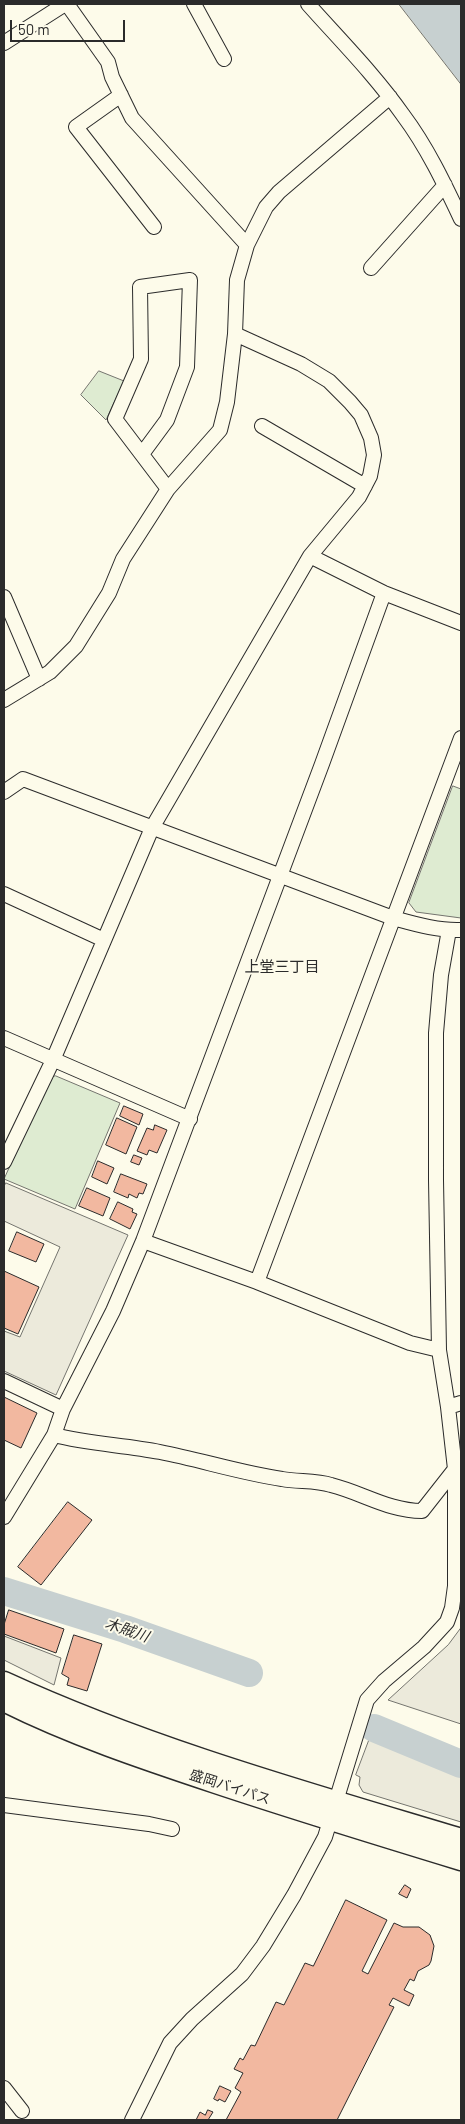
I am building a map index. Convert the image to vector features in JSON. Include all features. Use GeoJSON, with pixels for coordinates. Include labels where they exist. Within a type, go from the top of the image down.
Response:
{"type":"FeatureCollection","features":[{"type":"Feature","properties":{"kind":"highway","name":"盛岡バイパス"},"geometry":{"type":"LineString","coordinates":[[4,1683],[64,1711],[461,1859]]}},
{"type":"Feature","properties":{"kind":"highway","name":"盛岡バイパス"},"geometry":{"type":"LineString","coordinates":[[4,1700],[37,1717],[132,1754],[332,1811],[461,1840]]}},
{"type":"Feature","properties":{"kind":"street"},"geometry":{"type":"LineString","coordinates":[[4,43],[66,4],[108,62],[132,118],[247,245]]}},
{"type":"Feature","properties":{"kind":"street"},"geometry":{"type":"LineString","coordinates":[[194,4],[224,59]]}},
{"type":"Feature","properties":{"kind":"street"},"geometry":{"type":"LineString","coordinates":[[308,4],[390,97],[428,153],[461,219]]}},
{"type":"Feature","properties":{"kind":"street"},"geometry":{"type":"LineString","coordinates":[[323,20],[324,4]]}},
{"type":"Feature","properties":{"kind":"street"},"geometry":{"type":"LineString","coordinates":[[121,95],[76,127],[154,227]]}},
{"type":"Feature","properties":{"kind":"street"},"geometry":{"type":"LineString","coordinates":[[4,700],[50,672],[76,646],[109,593],[123,559],[168,489],[220,430],[227,402],[235,334],[237,280],[247,245],[266,208],[279,192],[390,97]]}},
{"type":"Feature","properties":{"kind":"street"},"geometry":{"type":"LineString","coordinates":[[372,268],[445,185]]}},
{"type":"Feature","properties":{"kind":"street"},"geometry":{"type":"LineString","coordinates":[[142,454],[167,420],[187,367],[190,280],[140,287],[141,359],[115,419],[168,489]]}},
{"type":"Feature","properties":{"kind":"street"},"geometry":{"type":"LineString","coordinates":[[4,1162],[53,1060],[152,828],[310,556],[359,497],[370,476],[374,455],[371,438],[361,415],[329,381],[301,364],[235,334]]}},
{"type":"Feature","properties":{"kind":"street"},"geometry":{"type":"LineString","coordinates":[[262,426],[365,486]]}},
{"type":"Feature","properties":{"kind":"street"},"geometry":{"type":"LineString","coordinates":[[310,556],[384,593],[461,622]]}},
{"type":"Feature","properties":{"kind":"street"},"geometry":{"type":"LineString","coordinates":[[4,1517],[54,1435],[63,1409],[113,1310],[143,1241],[190,1119],[384,593]]}},
{"type":"Feature","properties":{"kind":"street"},"geometry":{"type":"LineString","coordinates":[[4,597],[39,679]]}},
{"type":"Feature","properties":{"kind":"street"},"geometry":{"type":"LineString","coordinates":[[257,1282],[461,738]]}},
{"type":"Feature","properties":{"kind":"street"},"geometry":{"type":"LineString","coordinates":[[4,792],[23,779],[392,918],[455,930],[441,975],[436,1033],[439,1350],[455,1405],[458,1581],[452,1608],[447,1622],[424,1647],[384,1681],[367,1700],[325,1837],[263,1946],[242,1974],[192,2020],[170,2044],[132,2120]]}},
{"type":"Feature","properties":{"kind":"street"},"geometry":{"type":"LineString","coordinates":[[4,894],[104,940]]}},
{"type":"Feature","properties":{"kind":"street"},"geometry":{"type":"LineString","coordinates":[[4,1038],[190,1119]]}},
{"type":"Feature","properties":{"kind":"street"},"geometry":{"type":"LineString","coordinates":[[143,1241],[257,1282],[410,1344],[439,1350]]}},
{"type":"Feature","properties":{"kind":"street"},"geometry":{"type":"LineString","coordinates":[[4,1381],[63,1409]]}},
{"type":"Feature","properties":{"kind":"street"},"geometry":{"type":"LineString","coordinates":[[54,1435],[74,1440],[143,1449],[197,1459],[282,1479],[331,1484],[383,1505],[406,1511],[422,1511],[455,1469]]}},
{"type":"Feature","properties":{"kind":"street"},"geometry":{"type":"LineString","coordinates":[[4,1805],[149,1824],[172,1830]]}},
{"type":"Feature","properties":{"kind":"street"},"geometry":{"type":"LineString","coordinates":[[4,2088],[22,2111]]}},
{"type":"Feature","properties":{"kind":"green space"},"geometry":{"type":"Polygon","coordinates":[[[99,371],[124,381],[106,420],[81,395],[99,371]]]}},
{"type":"Feature","properties":{"kind":"green space"},"geometry":{"type":"Polygon","coordinates":[[[453,786],[461,789],[461,918],[416,912],[409,903],[453,786]]]}},
{"type":"Feature","properties":{"kind":"green space"},"geometry":{"type":"Polygon","coordinates":[[[56,1076],[120,1103],[75,1209],[4,1179],[50,1077],[56,1076]]]}},
{"type":"Feature","properties":{"kind":"shaded area"},"geometry":{"type":"Polygon","coordinates":[[[399,4],[461,4],[461,84],[399,4]]]}},
{"type":"Feature","properties":{"kind":"shaded area"},"geometry":{"type":"Polygon","coordinates":[[[6,1183],[128,1235],[56,1395],[4,1371],[4,1331],[20,1337],[60,1247],[4,1221],[4,1187],[6,1183]]]}},
{"type":"Feature","properties":{"kind":"shaded area"},"geometry":{"type":"Polygon","coordinates":[[[461,1628],[461,1724],[388,1700],[448,1645],[461,1628]]]}},
{"type":"Feature","properties":{"kind":"shaded area"},"geometry":{"type":"Polygon","coordinates":[[[4,1636],[61,1658],[54,1685],[4,1660],[4,1636]]]}},
{"type":"Feature","properties":{"kind":"shaded area"},"geometry":{"type":"Polygon","coordinates":[[[370,1738],[461,1774],[461,1822],[363,1792],[359,1785],[360,1777],[356,1775],[370,1738]]]}},
{"type":"Feature","properties":{"kind":"building"},"geometry":{"type":"Polygon","coordinates":[[[124,1106],[143,1114],[139,1125],[120,1116],[124,1106]]]}},
{"type":"Feature","properties":{"kind":"building"},"geometry":{"type":"Polygon","coordinates":[[[117,1118],[137,1127],[126,1154],[106,1145],[117,1118]]]}},
{"type":"Feature","properties":{"kind":"building"},"geometry":{"type":"Polygon","coordinates":[[[155,1125],[167,1130],[157,1153],[149,1150],[147,1155],[137,1151],[147,1128],[153,1130],[155,1125]]]}},
{"type":"Feature","properties":{"kind":"building"},"geometry":{"type":"Polygon","coordinates":[[[134,1155],[142,1158],[139,1165],[131,1162],[134,1155]]]}},
{"type":"Feature","properties":{"kind":"building"},"geometry":{"type":"Polygon","coordinates":[[[98,1161],[114,1168],[107,1184],[92,1177],[98,1161]]]}},
{"type":"Feature","properties":{"kind":"building"},"geometry":{"type":"Polygon","coordinates":[[[121,1174],[147,1184],[143,1194],[139,1193],[137,1198],[129,1194],[128,1198],[114,1192],[121,1174]]]}},
{"type":"Feature","properties":{"kind":"building"},"geometry":{"type":"Polygon","coordinates":[[[87,1188],[110,1198],[103,1216],[79,1206],[87,1188]]]}},
{"type":"Feature","properties":{"kind":"building"},"geometry":{"type":"Polygon","coordinates":[[[118,1202],[133,1209],[132,1212],[137,1214],[130,1229],[110,1219],[118,1202]]]}},
{"type":"Feature","properties":{"kind":"building"},"geometry":{"type":"Polygon","coordinates":[[[17,1232],[44,1244],[36,1262],[9,1251],[17,1232]]]}},
{"type":"Feature","properties":{"kind":"building"},"geometry":{"type":"Polygon","coordinates":[[[4,1271],[39,1287],[18,1334],[4,1328],[4,1271]]]}},
{"type":"Feature","properties":{"kind":"building"},"geometry":{"type":"Polygon","coordinates":[[[4,1397],[37,1413],[21,1448],[4,1440],[4,1397]]]}},
{"type":"Feature","properties":{"kind":"building"},"geometry":{"type":"Polygon","coordinates":[[[68,1502],[92,1520],[41,1585],[18,1567],[68,1502]]]}},
{"type":"Feature","properties":{"kind":"building"},"geometry":{"type":"Polygon","coordinates":[[[9,1610],[64,1629],[56,1653],[4,1634],[4,1625],[9,1610]]]}},
{"type":"Feature","properties":{"kind":"building"},"geometry":{"type":"Polygon","coordinates":[[[74,1635],[102,1644],[87,1691],[67,1685],[69,1678],[62,1674],[74,1635]]]}},
{"type":"Feature","properties":{"kind":"building"},"geometry":{"type":"Polygon","coordinates":[[[405,1885],[411,1889],[407,1898],[399,1894],[405,1885]]]}},
{"type":"Feature","properties":{"kind":"building"},"geometry":{"type":"Polygon","coordinates":[[[346,1900],[387,1920],[362,1971],[368,1974],[394,1923],[403,1927],[419,1927],[430,1935],[434,1946],[431,1961],[429,1965],[418,1971],[414,1981],[410,1979],[404,1990],[414,1995],[409,2006],[393,1998],[389,2005],[394,2007],[337,2120],[226,2120],[241,2092],[235,2088],[243,2073],[234,2069],[240,2058],[243,2060],[251,2045],[255,2046],[276,2002],[284,2005],[305,1963],[313,1966],[346,1900]]]}},
{"type":"Feature","properties":{"kind":"building"},"geometry":{"type":"Polygon","coordinates":[[[220,2086],[231,2091],[225,2102],[214,2099],[220,2086]]]}},
{"type":"Feature","properties":{"kind":"building"},"geometry":{"type":"Polygon","coordinates":[[[208,2110],[213,2112],[208,2120],[196,2120],[200,2112],[205,2115],[208,2110]]]}},
{"type":"Feature","properties":{"kind":"waterway","name":"木賊川"},"geometry":{"type":"LineString","coordinates":[[4,1591],[125,1629],[249,1673]]}},
{"type":"Feature","properties":{"kind":"waterway","name":"木賊川"},"geometry":{"type":"LineString","coordinates":[[374,1728],[461,1764]]}},
{"type":"Feature","properties":{"kind":"district","name":"上堂三丁目"},"geometry":{"type":"Point","coordinates":[282,967]}}]}
